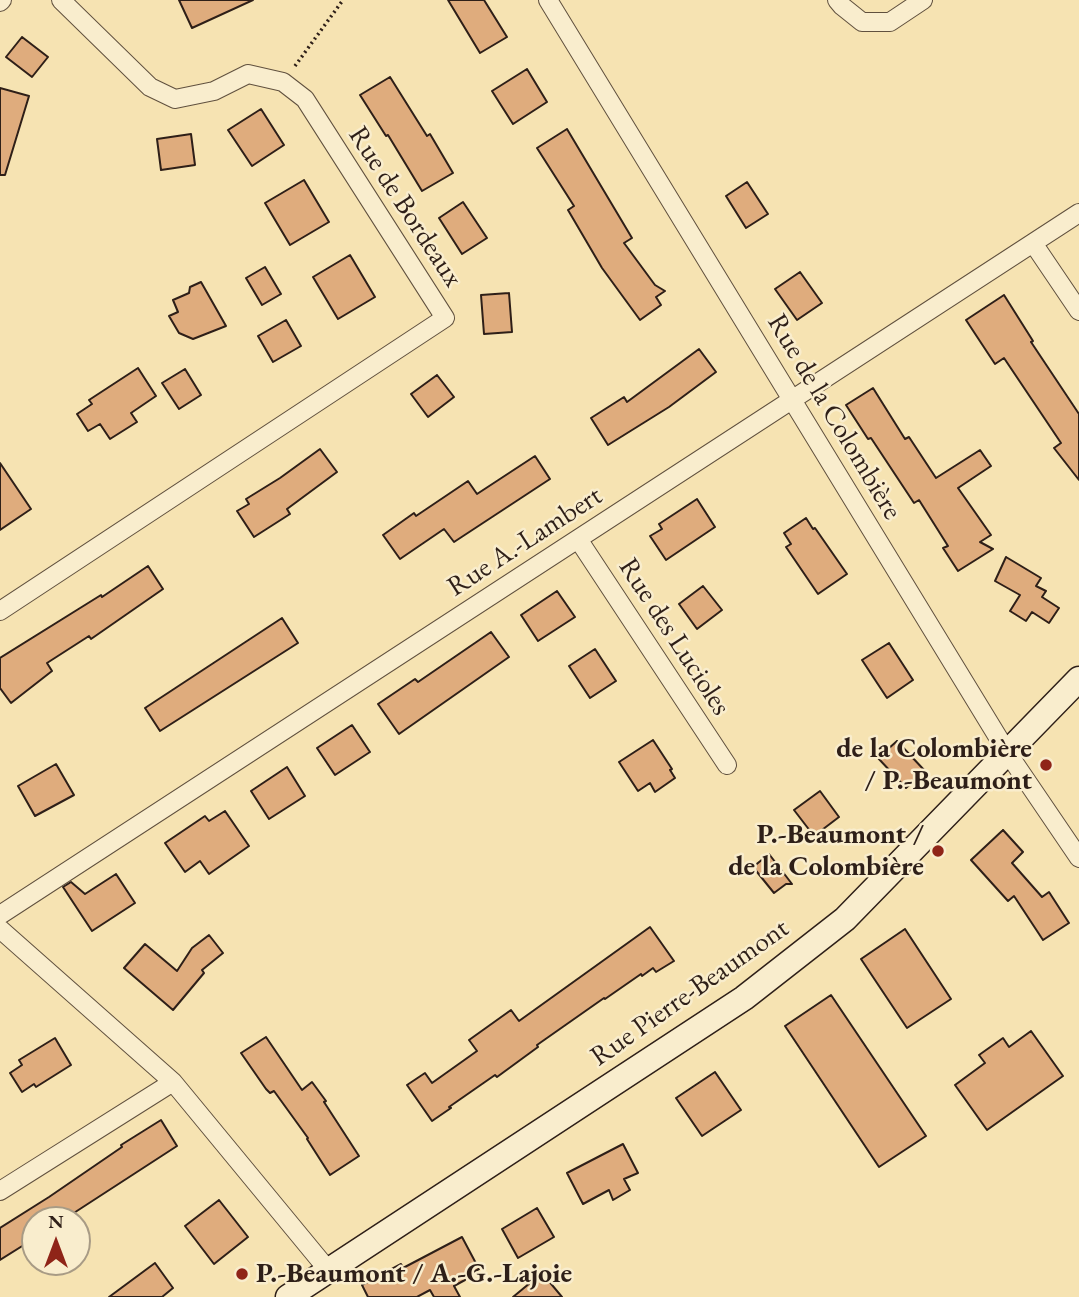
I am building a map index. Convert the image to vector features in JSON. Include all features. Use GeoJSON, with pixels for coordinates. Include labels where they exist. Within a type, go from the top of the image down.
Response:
{"type":"FeatureCollection","features":[{"type":"Feature","properties":{"kind":"main road","name":"Rue Pierre-Beaumont"},"geometry":{"type":"LineString","coordinates":[[291,1296],[744,998],[845,919],[1079,679]]}},
{"type":"Feature","properties":{"kind":"street"},"geometry":{"type":"LineString","coordinates":[[61,0],[150,87],[175,99],[215,91],[248,74],[284,82]]}},
{"type":"Feature","properties":{"kind":"street","name":"Rue de la Colombière"},"geometry":{"type":"LineString","coordinates":[[548,0],[1007,751],[1079,858]]}},
{"type":"Feature","properties":{"kind":"street"},"geometry":{"type":"LineString","coordinates":[[837,0],[862,22],[890,22],[923,0]]}},
{"type":"Feature","properties":{"kind":"street","name":"Rue de Bordeaux"},"geometry":{"type":"LineString","coordinates":[[1,609],[445,318],[305,99],[284,82]]}},
{"type":"Feature","properties":{"kind":"street","name":"Rue A.-Lambert"},"geometry":{"type":"LineString","coordinates":[[0,915],[1079,213]]}},
{"type":"Feature","properties":{"kind":"street"},"geometry":{"type":"LineString","coordinates":[[1033,243],[1079,311]]}},
{"type":"Feature","properties":{"kind":"street","name":"Rue des Lucioles"},"geometry":{"type":"LineString","coordinates":[[578,539],[727,765]]}},
{"type":"Feature","properties":{"kind":"street"},"geometry":{"type":"LineString","coordinates":[[0,929],[173,1082],[328,1270]]}},
{"type":"Feature","properties":{"kind":"street"},"geometry":{"type":"LineString","coordinates":[[0,1191],[173,1082]]}},
{"type":"Feature","properties":{"kind":"path"},"geometry":{"type":"LineString","coordinates":[[284,82],[343,0]]}},
{"type":"Feature","properties":{"kind":"building"},"geometry":{"type":"Polygon","coordinates":[[[179,0],[253,0],[192,28],[179,0]]]}},
{"type":"Feature","properties":{"kind":"building"},"geometry":{"type":"Polygon","coordinates":[[[448,0],[484,0],[507,37],[480,53],[448,0]]]}},
{"type":"Feature","properties":{"kind":"building"},"geometry":{"type":"Polygon","coordinates":[[[22,37],[48,57],[32,77],[6,57],[22,37]]]}},
{"type":"Feature","properties":{"kind":"building"},"geometry":{"type":"Polygon","coordinates":[[[527,69],[547,102],[513,124],[492,91],[527,69]]]}},
{"type":"Feature","properties":{"kind":"building"},"geometry":{"type":"Polygon","coordinates":[[[390,77],[427,136],[430,134],[453,173],[422,191],[360,95],[390,77]]]}},
{"type":"Feature","properties":{"kind":"building"},"geometry":{"type":"Polygon","coordinates":[[[0,88],[29,96],[5,175],[0,175],[0,88]]]}},
{"type":"Feature","properties":{"kind":"building"},"geometry":{"type":"Polygon","coordinates":[[[261,109],[284,145],[252,166],[228,130],[261,109]]]}},
{"type":"Feature","properties":{"kind":"building"},"geometry":{"type":"Polygon","coordinates":[[[567,129],[632,238],[624,243],[655,285],[665,291],[656,297],[661,305],[640,320],[602,268],[568,210],[574,206],[537,148],[567,129]]]}},
{"type":"Feature","properties":{"kind":"building"},"geometry":{"type":"Polygon","coordinates":[[[191,134],[195,165],[161,170],[157,139],[191,134]]]}},
{"type":"Feature","properties":{"kind":"building"},"geometry":{"type":"Polygon","coordinates":[[[304,180],[329,222],[290,245],[265,203],[304,180]]]}},
{"type":"Feature","properties":{"kind":"building"},"geometry":{"type":"Polygon","coordinates":[[[747,182],[768,214],[746,228],[726,196],[747,182]]]}},
{"type":"Feature","properties":{"kind":"building"},"geometry":{"type":"Polygon","coordinates":[[[463,202],[487,238],[462,254],[439,218],[463,202]]]}},
{"type":"Feature","properties":{"kind":"building"},"geometry":{"type":"Polygon","coordinates":[[[350,255],[375,297],[338,319],[313,277],[350,255]]]}},
{"type":"Feature","properties":{"kind":"building"},"geometry":{"type":"Polygon","coordinates":[[[265,267],[281,294],[262,305],[246,278],[265,267]]]}},
{"type":"Feature","properties":{"kind":"building"},"geometry":{"type":"Polygon","coordinates":[[[800,272],[822,303],[797,320],[775,289],[800,272]]]}},
{"type":"Feature","properties":{"kind":"building"},"geometry":{"type":"Polygon","coordinates":[[[201,282],[226,326],[193,339],[179,333],[169,316],[178,312],[173,300],[189,293],[190,287],[201,282]]]}},
{"type":"Feature","properties":{"kind":"building"},"geometry":{"type":"Polygon","coordinates":[[[509,293],[512,332],[484,334],[481,295],[509,293]]]}},
{"type":"Feature","properties":{"kind":"building"},"geometry":{"type":"Polygon","coordinates":[[[1004,295],[1033,341],[1031,342],[1079,414],[1079,480],[1054,448],[1061,443],[1004,358],[995,364],[966,320],[1004,295]]]}},
{"type":"Feature","properties":{"kind":"building"},"geometry":{"type":"Polygon","coordinates":[[[286,320],[301,346],[273,362],[258,336],[286,320]]]}},
{"type":"Feature","properties":{"kind":"building"},"geometry":{"type":"Polygon","coordinates":[[[699,349],[716,372],[669,407],[608,445],[591,418],[624,397],[627,402],[699,349]]]}},
{"type":"Feature","properties":{"kind":"building"},"geometry":{"type":"Polygon","coordinates":[[[138,368],[156,396],[131,413],[137,422],[110,439],[100,424],[88,431],[77,414],[92,404],[89,400],[138,368]]]}},
{"type":"Feature","properties":{"kind":"building"},"geometry":{"type":"Polygon","coordinates":[[[185,369],[201,395],[179,409],[162,383],[185,369]]]}},
{"type":"Feature","properties":{"kind":"building"},"geometry":{"type":"Polygon","coordinates":[[[437,375],[454,397],[428,417],[411,394],[437,375]]]}},
{"type":"Feature","properties":{"kind":"building"},"geometry":{"type":"Polygon","coordinates":[[[873,388],[905,439],[909,437],[936,478],[980,450],[991,466],[958,488],[991,535],[980,542],[993,549],[958,571],[943,548],[948,546],[919,500],[914,503],[846,405],[873,388]]]}},
{"type":"Feature","properties":{"kind":"building"},"geometry":{"type":"Polygon","coordinates":[[[320,449],[337,472],[287,509],[290,514],[254,537],[237,511],[249,504],[246,499],[320,449]]]}},
{"type":"Feature","properties":{"kind":"building"},"geometry":{"type":"Polygon","coordinates":[[[535,456],[550,479],[454,542],[444,529],[400,559],[383,535],[468,481],[477,494],[535,456]]]}},
{"type":"Feature","properties":{"kind":"building"},"geometry":{"type":"Polygon","coordinates":[[[0,463],[31,509],[0,530],[0,463]]]}},
{"type":"Feature","properties":{"kind":"building"},"geometry":{"type":"Polygon","coordinates":[[[697,499],[715,527],[666,560],[650,536],[662,529],[659,524],[697,499]]]}},
{"type":"Feature","properties":{"kind":"building"},"geometry":{"type":"Polygon","coordinates":[[[806,518],[847,574],[818,594],[786,547],[791,544],[784,533],[806,518]]]}},
{"type":"Feature","properties":{"kind":"building"},"geometry":{"type":"Polygon","coordinates":[[[1006,557],[1041,578],[1036,586],[1046,591],[1042,597],[1059,608],[1049,623],[1032,612],[1026,621],[1010,611],[1020,595],[995,581],[1006,557]]]}},
{"type":"Feature","properties":{"kind":"building"},"geometry":{"type":"Polygon","coordinates":[[[148,566],[163,589],[91,639],[89,636],[47,663],[52,671],[11,703],[0,688],[0,658],[148,566]]]}},
{"type":"Feature","properties":{"kind":"building"},"geometry":{"type":"Polygon","coordinates":[[[703,586],[722,610],[697,629],[679,604],[703,586]]]}},
{"type":"Feature","properties":{"kind":"building"},"geometry":{"type":"Polygon","coordinates":[[[557,591],[575,617],[538,641],[521,615],[557,591]]]}},
{"type":"Feature","properties":{"kind":"building"},"geometry":{"type":"Polygon","coordinates":[[[282,618],[298,643],[160,731],[145,708],[282,618]]]}},
{"type":"Feature","properties":{"kind":"building"},"geometry":{"type":"Polygon","coordinates":[[[491,632],[509,657],[399,734],[378,704],[415,679],[418,682],[491,632]]]}},
{"type":"Feature","properties":{"kind":"building"},"geometry":{"type":"Polygon","coordinates":[[[889,643],[913,680],[887,698],[862,660],[889,643]]]}},
{"type":"Feature","properties":{"kind":"building"},"geometry":{"type":"Polygon","coordinates":[[[595,649],[616,681],[590,698],[569,666],[595,649]]]}},
{"type":"Feature","properties":{"kind":"building"},"geometry":{"type":"Polygon","coordinates":[[[352,725],[370,752],[335,775],[317,748],[352,725]]]}},
{"type":"Feature","properties":{"kind":"building"},"geometry":{"type":"Polygon","coordinates":[[[653,740],[675,778],[655,792],[650,783],[638,791],[619,762],[653,740]]]}},
{"type":"Feature","properties":{"kind":"building"},"geometry":{"type":"Polygon","coordinates":[[[897,741],[925,771],[906,788],[878,758],[897,741]]]}},
{"type":"Feature","properties":{"kind":"building"},"geometry":{"type":"Polygon","coordinates":[[[56,764],[74,795],[35,816],[18,786],[56,764]]]}},
{"type":"Feature","properties":{"kind":"building"},"geometry":{"type":"Polygon","coordinates":[[[287,767],[305,796],[269,819],[251,791],[287,767]]]}},
{"type":"Feature","properties":{"kind":"building"},"geometry":{"type":"Polygon","coordinates":[[[820,791],[839,817],[814,836],[794,810],[820,791]]]}},
{"type":"Feature","properties":{"kind":"building"},"geometry":{"type":"Polygon","coordinates":[[[225,811],[249,846],[209,874],[200,861],[185,872],[165,843],[205,816],[209,821],[225,811]]]}},
{"type":"Feature","properties":{"kind":"building"},"geometry":{"type":"Polygon","coordinates":[[[1003,830],[1023,852],[1012,863],[1042,897],[1049,892],[1069,923],[1043,940],[1014,896],[1008,901],[971,860],[1003,830]]]}},
{"type":"Feature","properties":{"kind":"building"},"geometry":{"type":"Polygon","coordinates":[[[769,854],[792,884],[786,884],[774,893],[753,867],[769,854]]]}},
{"type":"Feature","properties":{"kind":"building"},"geometry":{"type":"Polygon","coordinates":[[[116,874],[135,903],[92,931],[63,887],[71,882],[85,894],[116,874]]]}},
{"type":"Feature","properties":{"kind":"building"},"geometry":{"type":"Polygon","coordinates":[[[650,927],[674,961],[656,972],[653,968],[642,976],[641,974],[604,998],[432,1121],[407,1085],[425,1073],[432,1083],[477,1051],[469,1040],[511,1010],[519,1021],[650,927]]]}},
{"type":"Feature","properties":{"kind":"building"},"geometry":{"type":"Polygon","coordinates":[[[905,929],[951,999],[907,1028],[861,959],[905,929]]]}},
{"type":"Feature","properties":{"kind":"building"},"geometry":{"type":"Polygon","coordinates":[[[209,935],[223,953],[202,970],[204,973],[173,1010],[124,968],[145,944],[177,971],[192,948],[209,935]]]}},
{"type":"Feature","properties":{"kind":"building"},"geometry":{"type":"Polygon","coordinates":[[[831,995],[926,1136],[879,1167],[785,1026],[831,995]]]}},
{"type":"Feature","properties":{"kind":"building"},"geometry":{"type":"Polygon","coordinates":[[[1031,1031],[1063,1076],[987,1130],[955,1085],[985,1063],[979,1055],[1003,1038],[1009,1047],[1031,1031]]]}},
{"type":"Feature","properties":{"kind":"building"},"geometry":{"type":"Polygon","coordinates":[[[266,1037],[302,1090],[312,1082],[359,1156],[330,1175],[308,1138],[274,1091],[270,1093],[266,1089],[241,1053],[266,1037]]]}},
{"type":"Feature","properties":{"kind":"building"},"geometry":{"type":"Polygon","coordinates":[[[55,1038],[71,1065],[36,1087],[34,1084],[22,1092],[10,1073],[22,1065],[19,1060],[55,1038]]]}},
{"type":"Feature","properties":{"kind":"building"},"geometry":{"type":"Polygon","coordinates":[[[715,1072],[741,1110],[702,1136],[676,1098],[715,1072]]]}},
{"type":"Feature","properties":{"kind":"building"},"geometry":{"type":"Polygon","coordinates":[[[161,1120],[177,1146],[85,1206],[35,1206],[122,1147],[121,1145],[161,1120]]]}},
{"type":"Feature","properties":{"kind":"building"},"geometry":{"type":"Polygon","coordinates":[[[623,1144],[638,1173],[624,1179],[630,1190],[613,1200],[609,1190],[583,1204],[567,1173],[623,1144]]]}},
{"type":"Feature","properties":{"kind":"building"},"geometry":{"type":"Polygon","coordinates":[[[219,1200],[248,1237],[214,1264],[185,1226],[219,1200]]]}},
{"type":"Feature","properties":{"kind":"building"},"geometry":{"type":"Polygon","coordinates":[[[537,1208],[554,1237],[518,1258],[502,1229],[537,1208]]]}},
{"type":"Feature","properties":{"kind":"building"},"geometry":{"type":"Polygon","coordinates":[[[21,1215],[21,1247],[0,1260],[0,1228],[21,1215]]]}},
{"type":"Feature","properties":{"kind":"building"},"geometry":{"type":"Polygon","coordinates":[[[462,1237],[479,1269],[454,1286],[460,1297],[434,1297],[430,1290],[417,1297],[368,1297],[362,1285],[401,1264],[403,1268],[462,1237]]]}},
{"type":"Feature","properties":{"kind":"building"},"geometry":{"type":"Polygon","coordinates":[[[155,1263],[173,1288],[162,1297],[109,1297],[155,1263]]]}},
{"type":"Feature","properties":{"kind":"building"},"geometry":{"type":"Polygon","coordinates":[[[542,1273],[562,1297],[513,1297],[542,1273]]]}},
{"type":"Feature","properties":{"kind":"place","name":"de la Colombière / P.-Beaumont"},"geometry":{"type":"Point","coordinates":[1046,765]}},
{"type":"Feature","properties":{"kind":"place","name":"P.-Beaumont / de la Colombière"},"geometry":{"type":"Point","coordinates":[938,851]}},
{"type":"Feature","properties":{"kind":"place","name":"P.-Beaumont / A.-G.-Lajoie"},"geometry":{"type":"Point","coordinates":[242,1274]}}]}
